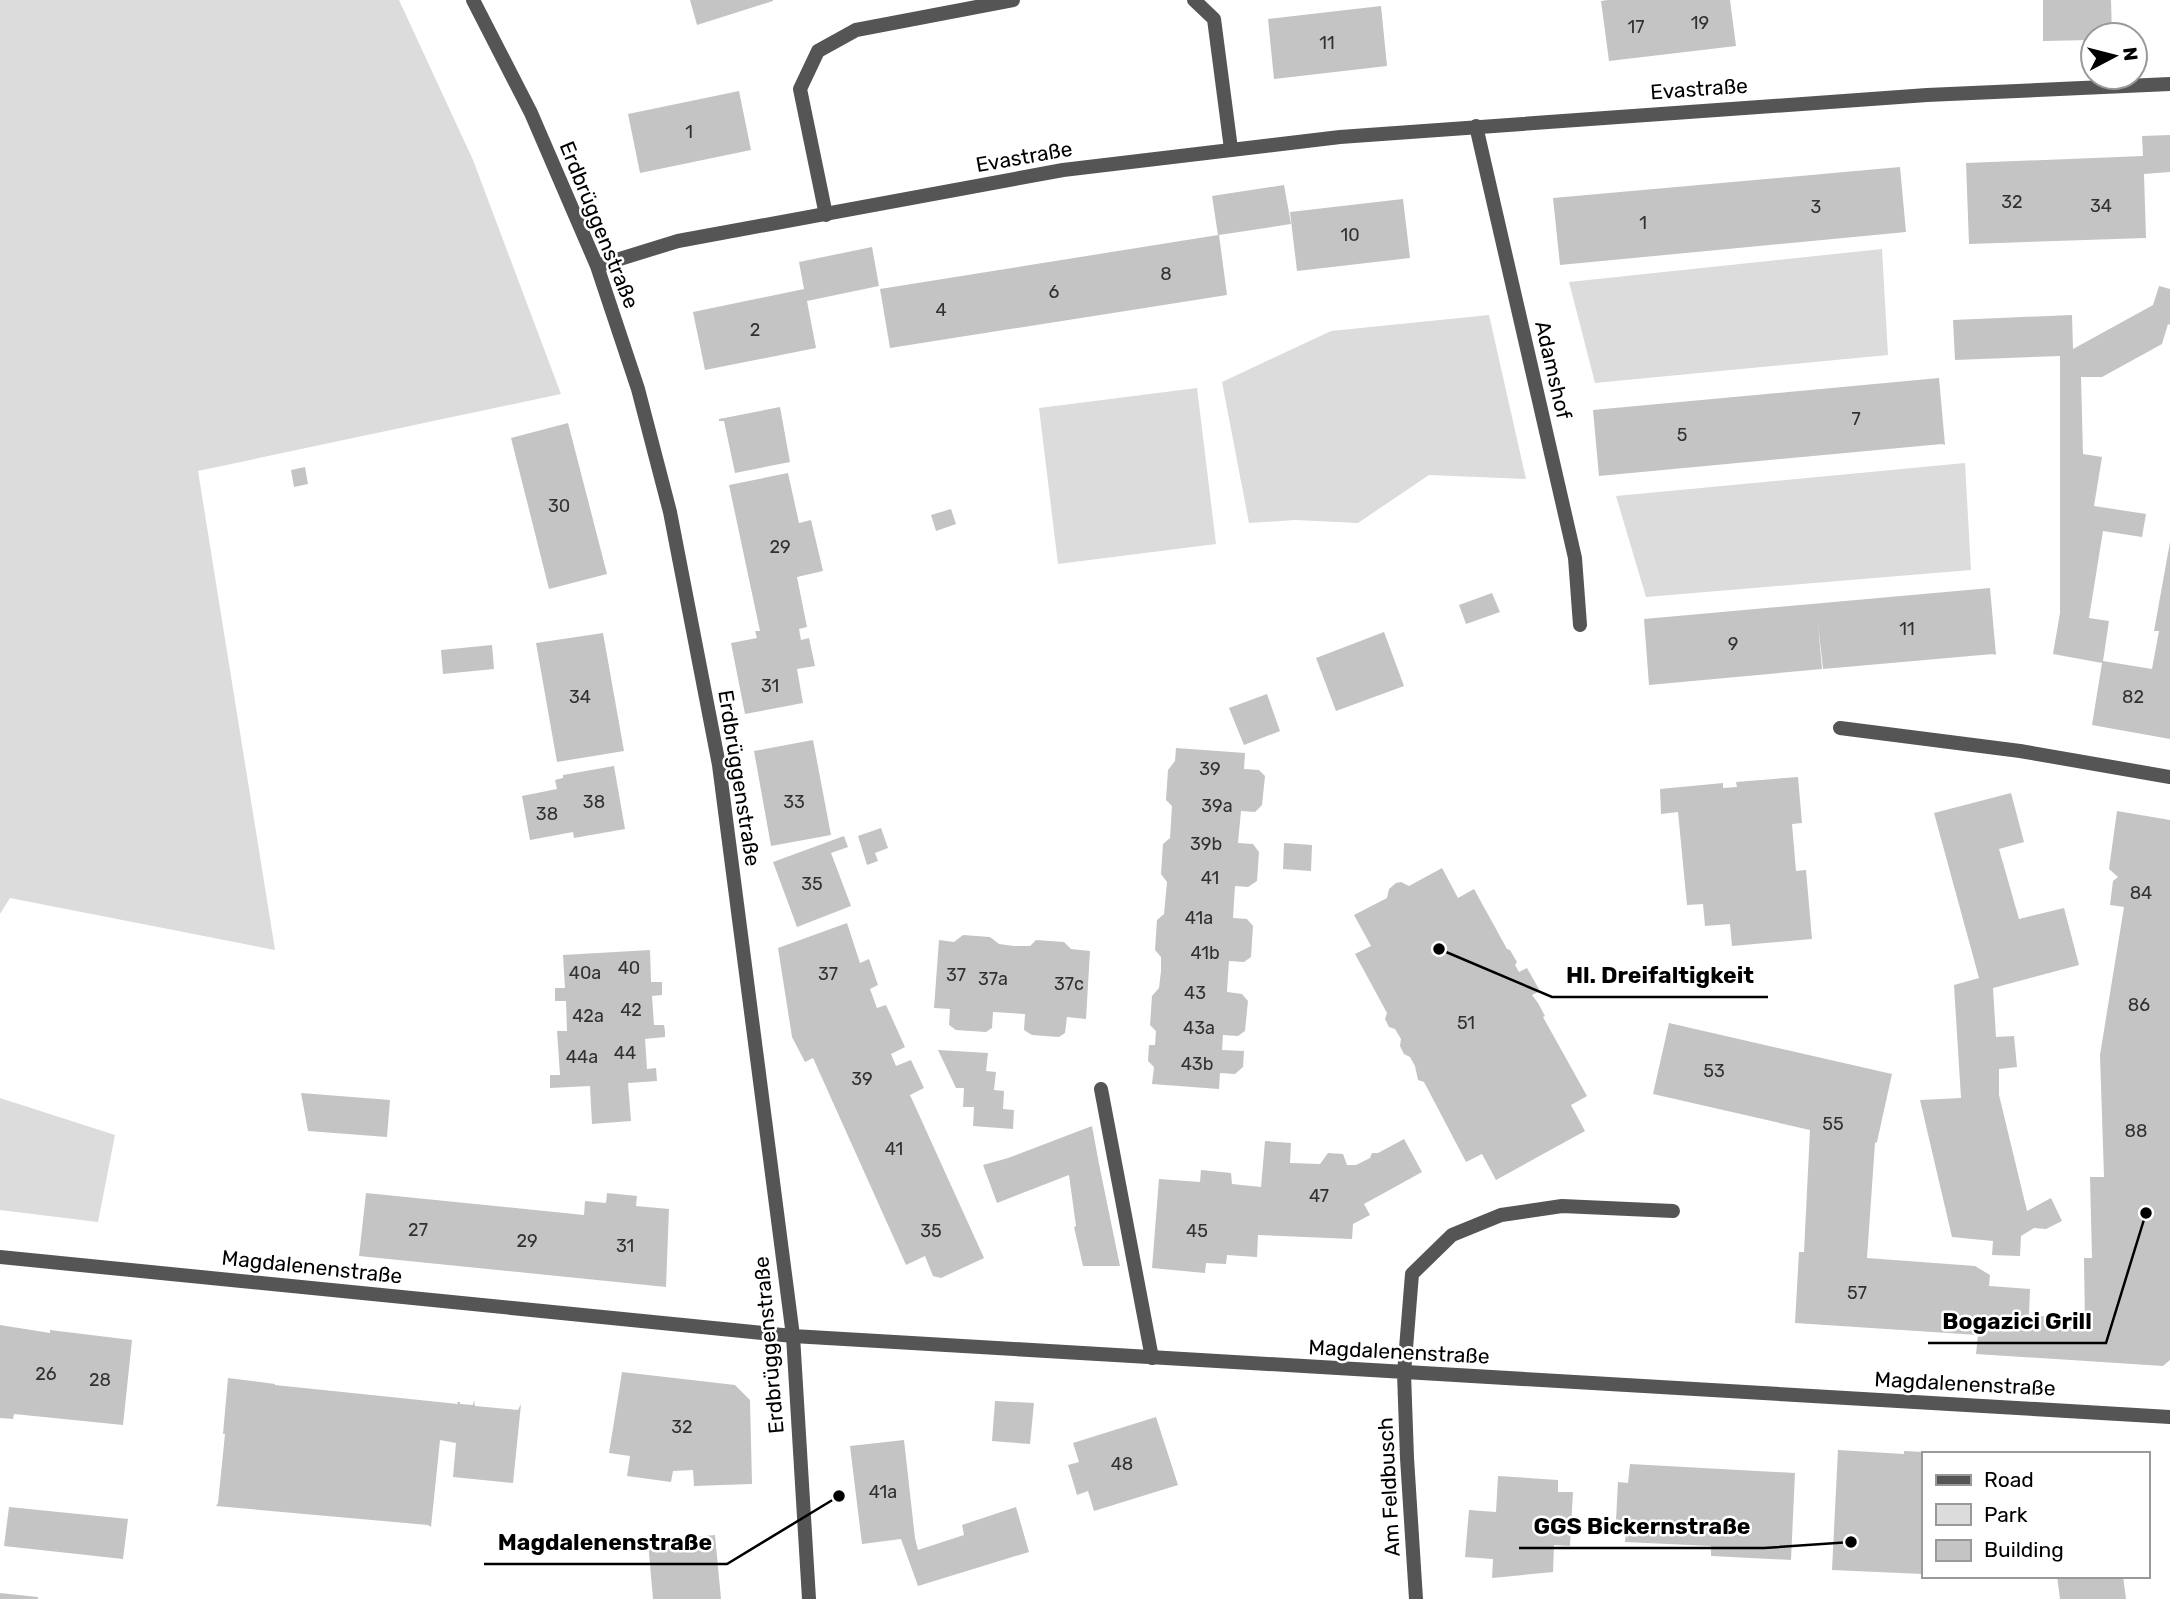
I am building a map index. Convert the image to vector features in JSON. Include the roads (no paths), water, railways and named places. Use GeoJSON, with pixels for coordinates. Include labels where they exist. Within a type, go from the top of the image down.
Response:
{"type":"FeatureCollection","features":[{"type":"Feature","properties":{"kind":"street","name":"Erdbrüggenstraße"},"geometry":{"type":"LineString","coordinates":[[473,0],[531,113],[597,265],[638,389],[670,512],[719,765],[793,1336],[809,1599]]}},
{"type":"Feature","properties":{"kind":"street"},"geometry":{"type":"LineString","coordinates":[[825,215],[800,89],[818,51],[856,30],[1013,0]]}},
{"type":"Feature","properties":{"kind":"street"},"geometry":{"type":"LineString","coordinates":[[1194,0],[1214,19],[1231,149]]}},
{"type":"Feature","properties":{"kind":"street","name":"Evastraße"},"geometry":{"type":"LineString","coordinates":[[597,265],[678,241],[1063,170],[1340,136],[1927,95],[2170,84]]}},
{"type":"Feature","properties":{"kind":"street","name":"Adamshof"},"geometry":{"type":"LineString","coordinates":[[1476,126],[1575,558],[1580,625]]}},
{"type":"Feature","properties":{"kind":"street"},"geometry":{"type":"LineString","coordinates":[[1840,729],[2020,751],[2170,777]]}},
{"type":"Feature","properties":{"kind":"street"},"geometry":{"type":"LineString","coordinates":[[1101,1089],[1152,1358]]}},
{"type":"Feature","properties":{"kind":"street","name":"Am Feldbusch"},"geometry":{"type":"LineString","coordinates":[[1416,1599],[1404,1373],[1412,1274],[1452,1235],[1501,1215],[1562,1206],[1673,1211]]}},
{"type":"Feature","properties":{"kind":"street","name":"Magdalenenstraße"},"geometry":{"type":"LineString","coordinates":[[0,1257],[793,1336],[2170,1417]]}},
{"type":"Feature","properties":{"kind":"place","name":"Hl. Dreifaltigkeit"},"geometry":{"type":"Point","coordinates":[1439,949]}},
{"type":"Feature","properties":{"kind":"place","name":"Bogazici Grill"},"geometry":{"type":"Point","coordinates":[2146,1213]}},
{"type":"Feature","properties":{"kind":"place","name":"Magdalenenstraße"},"geometry":{"type":"Point","coordinates":[839,1496]}},
{"type":"Feature","properties":{"kind":"place","name":"GGS Bickernstraße"},"geometry":{"type":"Point","coordinates":[1851,1542]}}]}
